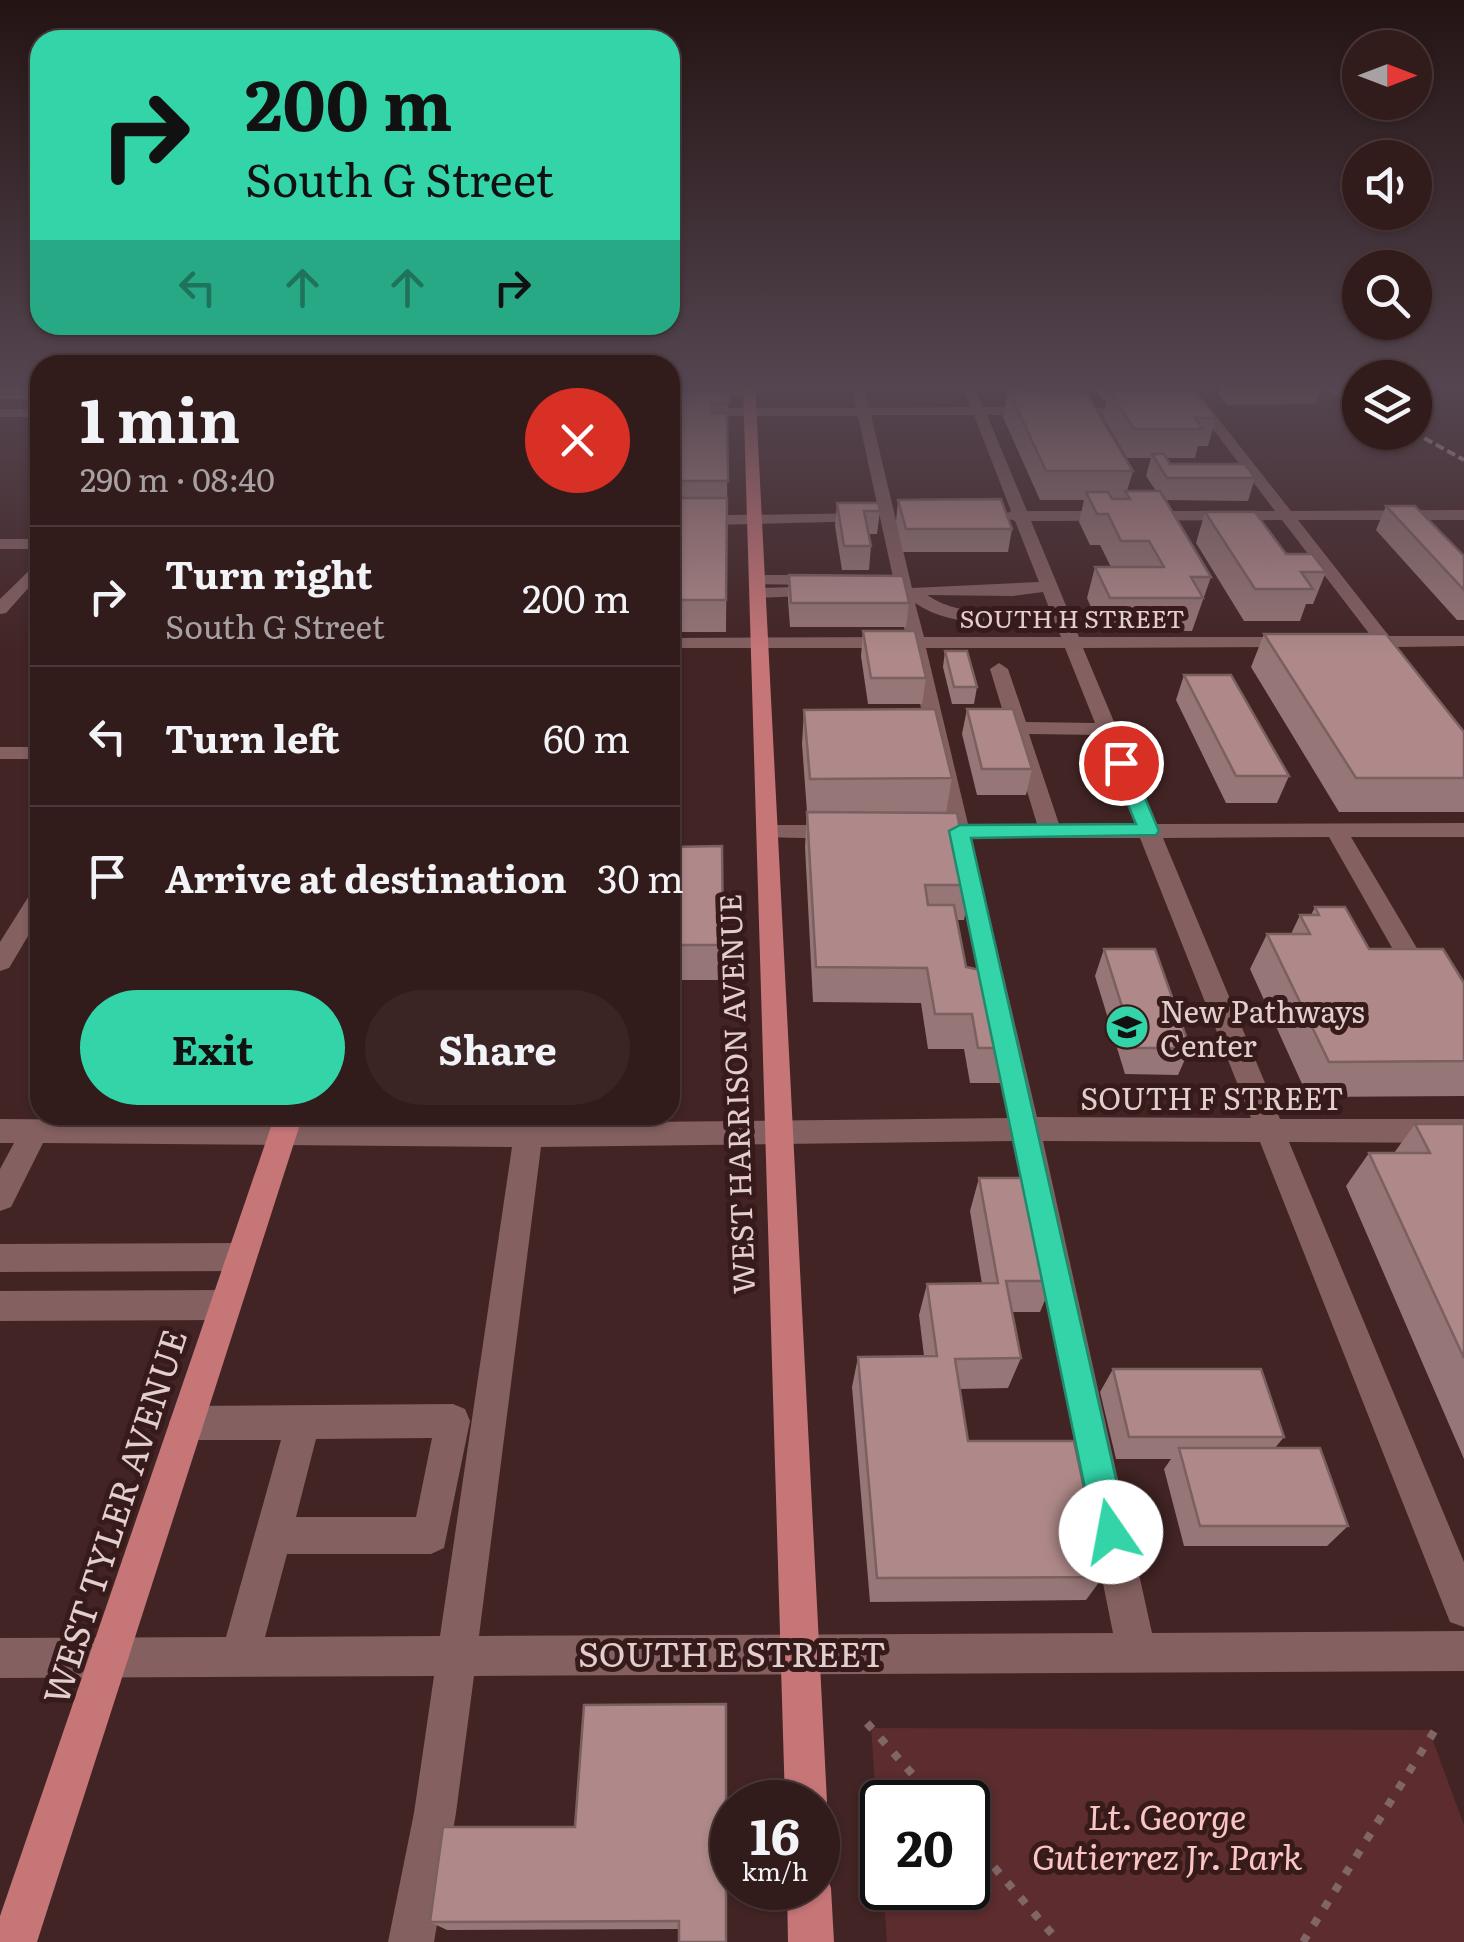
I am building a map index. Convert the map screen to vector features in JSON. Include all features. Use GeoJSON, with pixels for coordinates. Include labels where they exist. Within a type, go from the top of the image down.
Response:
{"type":"FeatureCollection","features":[{"type":"Feature","properties":{"kind":"main road","name":"WEST HARRISON AVENUE"},"geometry":{"type":"LineString","coordinates":[[753,474],[805,1780]]}},
{"type":"Feature","properties":{"kind":"main road","name":"WEST TYLER AVENUE"},"geometry":{"type":"LineString","coordinates":[[14,1942],[285,1125]]}},
{"type":"Feature","properties":{"kind":"main road"},"geometry":{"type":"LineString","coordinates":[[810,1910],[811,1942]]}},
{"type":"Feature","properties":{"kind":"street"},"geometry":{"type":"LineString","coordinates":[[883,474],[896,516],[897,587],[916,642],[960,831],[1136,1652]]}},
{"type":"Feature","properties":{"kind":"street"},"geometry":{"type":"LineString","coordinates":[[1003,474],[1020,516],[1039,586],[1050,612],[1072,642],[1464,1608]]}},
{"type":"Feature","properties":{"kind":"street"},"geometry":{"type":"LineString","coordinates":[[1251,474],[1390,649]]}},
{"type":"Feature","properties":{"kind":"street"},"geometry":{"type":"LineString","coordinates":[[982,516],[1464,515]]}},
{"type":"Feature","properties":{"kind":"street"},"geometry":{"type":"LineString","coordinates":[[680,521],[896,516]]}},
{"type":"Feature","properties":{"kind":"street"},"geometry":{"type":"LineString","coordinates":[[0,544],[30,544]]}},
{"type":"Feature","properties":{"kind":"street"},"geometry":{"type":"LineString","coordinates":[[0,609],[30,576]]}},
{"type":"Feature","properties":{"kind":"street"},"geometry":{"type":"LineString","coordinates":[[758,586],[848,585]]}},
{"type":"Feature","properties":{"kind":"street"},"geometry":{"type":"LineString","coordinates":[[897,587],[1013,591],[1039,586]]}},
{"type":"Feature","properties":{"kind":"street"},"geometry":{"type":"LineString","coordinates":[[897,587],[939,608],[972,618],[1024,618],[1050,612]]}},
{"type":"Feature","properties":{"kind":"street"},"geometry":{"type":"LineString","coordinates":[[1347,642],[1390,649],[1464,641]]}},
{"type":"Feature","properties":{"kind":"street","name":"SOUTH H STREET"},"geometry":{"type":"LineString","coordinates":[[680,643],[1309,642]]}},
{"type":"Feature","properties":{"kind":"street"},"geometry":{"type":"LineString","coordinates":[[999,669],[1050,831]]}},
{"type":"Feature","properties":{"kind":"street"},"geometry":{"type":"LineString","coordinates":[[1018,728],[1107,729]]}},
{"type":"Feature","properties":{"kind":"street"},"geometry":{"type":"LineString","coordinates":[[0,753],[30,753]]}},
{"type":"Feature","properties":{"kind":"street"},"geometry":{"type":"LineString","coordinates":[[1336,830],[1434,1000]]}},
{"type":"Feature","properties":{"kind":"street"},"geometry":{"type":"LineString","coordinates":[[921,832],[1464,830]]}},
{"type":"Feature","properties":{"kind":"street"},"geometry":{"type":"LineString","coordinates":[[768,832],[864,832]]}},
{"type":"Feature","properties":{"kind":"street"},"geometry":{"type":"LineString","coordinates":[[0,962],[30,913]]}},
{"type":"Feature","properties":{"kind":"street"},"geometry":{"type":"LineString","coordinates":[[411,1942],[458,1654],[529,1125]]}},
{"type":"Feature","properties":{"kind":"street","name":"SOUTH F STREET"},"geometry":{"type":"LineString","coordinates":[[0,1130],[529,1125],[779,1133],[1026,1129],[1464,1131]]}},
{"type":"Feature","properties":{"kind":"street"},"geometry":{"type":"LineString","coordinates":[[0,1198],[35,1131]]}},
{"type":"Feature","properties":{"kind":"street"},"geometry":{"type":"LineString","coordinates":[[0,1258],[241,1257]]}},
{"type":"Feature","properties":{"kind":"street"},"geometry":{"type":"LineString","coordinates":[[0,1306],[225,1305]]}},
{"type":"Feature","properties":{"kind":"street"},"geometry":{"type":"LineString","coordinates":[[241,1655],[303,1420]]}},
{"type":"Feature","properties":{"kind":"street"},"geometry":{"type":"LineString","coordinates":[[186,1423],[452,1420],[430,1535]]}},
{"type":"Feature","properties":{"kind":"street"},"geometry":{"type":"LineString","coordinates":[[449,1437],[487,1435]]}},
{"type":"Feature","properties":{"kind":"street"},"geometry":{"type":"LineString","coordinates":[[273,1536],[474,1536]]}},
{"type":"Feature","properties":{"kind":"street","name":"SOUTH E STREET"},"geometry":{"type":"LineString","coordinates":[[0,1658],[1464,1652]]}},
{"type":"Feature","properties":{"kind":"path"},"geometry":{"type":"LineString","coordinates":[[1303,1942],[1440,1722]]}},
{"type":"Feature","properties":{"kind":"path"},"geometry":{"type":"LineString","coordinates":[[867,1723],[918,1780]]}},
{"type":"Feature","properties":{"kind":"path"},"geometry":{"type":"LineString","coordinates":[[990,1863],[1059,1942]]}},
{"type":"Feature","properties":{"kind":"green space","name":"Lt. George Gutierrez Jr. Park"},"geometry":{"type":"Polygon","coordinates":[[[871,1728],[1429,1730],[1464,1825],[1464,1942],[887,1942],[885,1910],[990,1910],[990,1780],[875,1780],[871,1728]]]}},
{"type":"Feature","properties":{"kind":"building"},"geometry":{"type":"Polygon","coordinates":[[[680,474],[728,474],[728,481],[680,481],[680,474]]]}},
{"type":"Feature","properties":{"kind":"building"},"geometry":{"type":"Polygon","coordinates":[[[1164,474],[1252,474],[1255,478],[1167,478],[1164,474]]]}},
{"type":"Feature","properties":{"kind":"building"},"geometry":{"type":"Polygon","coordinates":[[[1125,491],[1160,491],[1211,577],[1191,577],[1203,598],[1110,598],[1095,567],[1164,567],[1149,541],[1121,541],[1108,514],[1097,514],[1086,492],[1108,492],[1112,499],[1130,499],[1125,491]]]}},
{"type":"Feature","properties":{"kind":"building"},"geometry":{"type":"Polygon","coordinates":[[[680,498],[727,498],[726,600],[680,600],[680,498]]]}},
{"type":"Feature","properties":{"kind":"building"},"geometry":{"type":"Polygon","coordinates":[[[1001,499],[1012,529],[906,529],[898,500],[1001,499]]]}},
{"type":"Feature","properties":{"kind":"building"},"geometry":{"type":"Polygon","coordinates":[[[837,503],[878,503],[880,511],[864,511],[871,546],[844,546],[837,503]]]}},
{"type":"Feature","properties":{"kind":"building"},"geometry":{"type":"Polygon","coordinates":[[[1386,506],[1415,506],[1464,556],[1464,590],[1386,506]]]}},
{"type":"Feature","properties":{"kind":"building"},"geometry":{"type":"Polygon","coordinates":[[[1205,512],[1255,512],[1286,554],[1312,554],[1326,572],[1301,572],[1313,589],[1255,589],[1205,512]]]}},
{"type":"Feature","properties":{"kind":"building"},"geometry":{"type":"Polygon","coordinates":[[[789,575],[903,576],[909,603],[791,603],[789,575]]]}},
{"type":"Feature","properties":{"kind":"building"},"geometry":{"type":"Polygon","coordinates":[[[863,631],[915,631],[926,678],[871,678],[863,631]]]}},
{"type":"Feature","properties":{"kind":"building"},"geometry":{"type":"Polygon","coordinates":[[[1264,634],[1386,634],[1464,732],[1464,778],[1356,778],[1264,634]]]}},
{"type":"Feature","properties":{"kind":"building"},"geometry":{"type":"Polygon","coordinates":[[[945,651],[967,651],[977,687],[954,687],[945,651]]]}},
{"type":"Feature","properties":{"kind":"building"},"geometry":{"type":"Polygon","coordinates":[[[1184,675],[1231,675],[1289,776],[1236,776],[1184,675]]]}},
{"type":"Feature","properties":{"kind":"building"},"geometry":{"type":"Polygon","coordinates":[[[935,709],[952,778],[810,779],[804,710],[935,709]]]}},
{"type":"Feature","properties":{"kind":"building"},"geometry":{"type":"Polygon","coordinates":[[[967,709],[1013,709],[1032,769],[982,769],[967,709]]]}},
{"type":"Feature","properties":{"kind":"building"},"geometry":{"type":"Polygon","coordinates":[[[807,812],[957,813],[971,885],[925,885],[928,905],[954,905],[966,967],[995,973],[1010,1048],[978,1048],[972,1014],[935,1014],[927,968],[816,967],[807,812]]]}},
{"type":"Feature","properties":{"kind":"building"},"geometry":{"type":"Polygon","coordinates":[[[722,846],[723,945],[680,945],[680,847],[722,846]]]}},
{"type":"Feature","properties":{"kind":"building"},"geometry":{"type":"Polygon","coordinates":[[[1315,907],[1345,907],[1369,949],[1443,949],[1464,983],[1464,1061],[1329,1062],[1267,934],[1310,934],[1300,915],[1319,915],[1315,907]]]}},
{"type":"Feature","properties":{"kind":"building"},"geometry":{"type":"Polygon","coordinates":[[[1104,949],[1155,949],[1190,1048],[1135,1048],[1104,949]]]}},
{"type":"Feature","properties":{"kind":"building"},"geometry":{"type":"Polygon","coordinates":[[[1415,1124],[1464,1124],[1464,1358],[1369,1153],[1430,1153],[1415,1124]]]}},
{"type":"Feature","properties":{"kind":"building"},"geometry":{"type":"Polygon","coordinates":[[[979,1178],[1030,1178],[1053,1281],[1006,1281],[1021,1358],[955,1359],[968,1441],[1074,1441],[1103,1577],[877,1578],[858,1357],[937,1356],[927,1284],[998,1283],[979,1178]]]}},
{"type":"Feature","properties":{"kind":"building"},"geometry":{"type":"Polygon","coordinates":[[[1113,1369],[1261,1369],[1284,1437],[1129,1437],[1113,1369]]]}},
{"type":"Feature","properties":{"kind":"building"},"geometry":{"type":"Polygon","coordinates":[[[1179,1448],[1320,1448],[1348,1526],[1200,1526],[1179,1448]]]}},
{"type":"Feature","properties":{"kind":"building"},"geometry":{"type":"Polygon","coordinates":[[[726,1704],[726,1780],[710,1780],[710,1910],[726,1910],[726,1942],[679,1942],[679,1921],[430,1922],[443,1827],[575,1827],[584,1705],[726,1704]]]}},
{"type":"Feature","properties":{"kind":"place","name":"New Pathways Center"},"geometry":{"type":"Point","coordinates":[1127,1027]}},
{"type":"Feature","properties":{"kind":"route"},"geometry":{"type":"LineString","coordinates":[[1111,1532],[960,831],[1148,831],[1121,763]]}}]}
